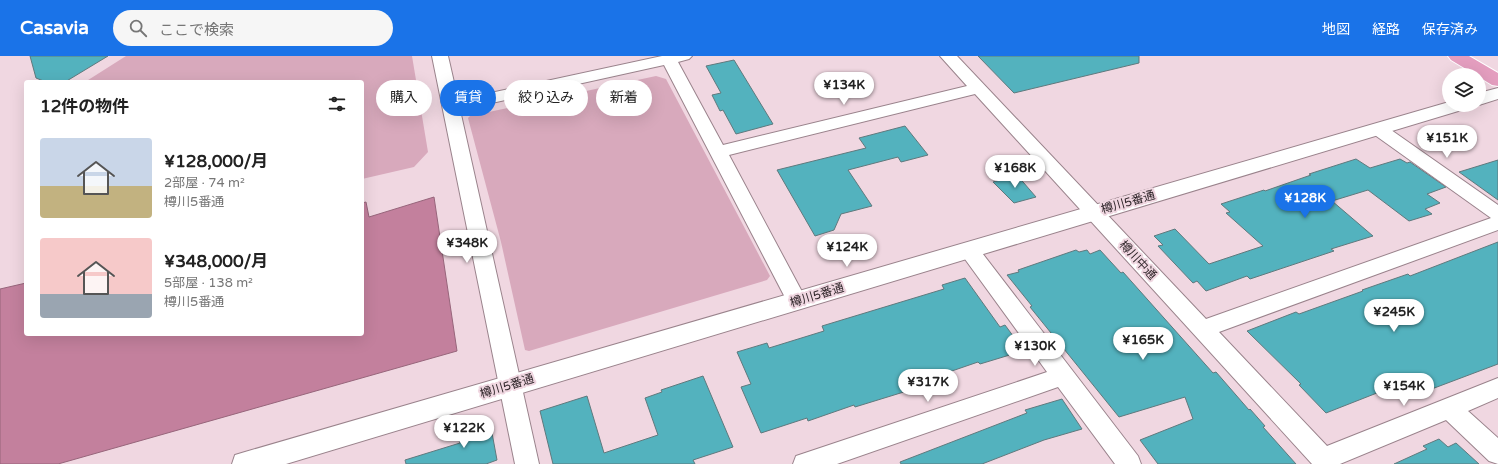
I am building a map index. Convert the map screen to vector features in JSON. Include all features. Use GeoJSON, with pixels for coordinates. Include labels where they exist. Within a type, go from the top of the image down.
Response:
{"type":"FeatureCollection","features":[{"type":"Feature","properties":{"kind":"main road"},"geometry":{"type":"LineString","coordinates":[[1457,56],[1498,81]]}},
{"type":"Feature","properties":{"kind":"street"},"geometry":{"type":"LineString","coordinates":[[440,56],[445,80]]}},
{"type":"Feature","properties":{"kind":"street","name":"樽川中通"},"geometry":{"type":"LineString","coordinates":[[948,56],[977,89],[1325,462]]}},
{"type":"Feature","properties":{"kind":"street"},"geometry":{"type":"LineString","coordinates":[[496,97],[677,58],[718,152],[797,301]]}},
{"type":"Feature","properties":{"kind":"street"},"geometry":{"type":"LineString","coordinates":[[718,152],[977,89]]}},
{"type":"Feature","properties":{"kind":"street"},"geometry":{"type":"LineString","coordinates":[[1486,97],[1498,93]]}},
{"type":"Feature","properties":{"kind":"street","name":"樽川5番通"},"geometry":{"type":"LineString","coordinates":[[245,464],[1442,110]]}},
{"type":"Feature","properties":{"kind":"street"},"geometry":{"type":"LineString","coordinates":[[452,116],[527,464]]}},
{"type":"Feature","properties":{"kind":"street"},"geometry":{"type":"LineString","coordinates":[[1378,129],[1498,214]]}},
{"type":"Feature","properties":{"kind":"street"},"geometry":{"type":"LineString","coordinates":[[1202,329],[1498,223]]}},
{"type":"Feature","properties":{"kind":"street"},"geometry":{"type":"LineString","coordinates":[[969,250],[1129,464]]}},
{"type":"Feature","properties":{"kind":"street"},"geometry":{"type":"LineString","coordinates":[[805,464],[1063,376]]}},
{"type":"Feature","properties":{"kind":"street"},"geometry":{"type":"LineString","coordinates":[[1325,462],[1498,388]]}},
{"type":"Feature","properties":{"kind":"street"},"geometry":{"type":"LineString","coordinates":[[1449,408],[1498,453]]}},
{"type":"Feature","properties":{"kind":"shaded area"},"geometry":{"type":"Polygon","coordinates":[[[126,56],[412,56],[416,80],[376,80],[376,116],[422,116],[428,152],[414,167],[364,179],[364,80],[88,80],[126,56]]]}},
{"type":"Feature","properties":{"kind":"shaded area"},"geometry":{"type":"Polygon","coordinates":[[[656,76],[666,79],[770,276],[767,280],[529,351],[525,350],[501,242],[468,118],[470,116],[496,116],[496,110],[504,109],[504,116],[588,116],[588,91],[596,89],[596,116],[652,116],[652,80],[637,80],[656,76]]]}},
{"type":"Feature","properties":{"kind":"shaded area"},"geometry":{"type":"Polygon","coordinates":[[[434,197],[457,351],[58,464],[0,464],[0,289],[24,283],[24,336],[364,336],[364,202],[366,202],[369,217],[434,197]]]}},
{"type":"Feature","properties":{"kind":"building"},"geometry":{"type":"Polygon","coordinates":[[[30,56],[108,56],[68,80],[41,80],[36,78],[30,56]]]}},
{"type":"Feature","properties":{"kind":"building"},"geometry":{"type":"Polygon","coordinates":[[[978,56],[1139,56],[1139,63],[1014,93],[978,56]]]}},
{"type":"Feature","properties":{"kind":"building"},"geometry":{"type":"Polygon","coordinates":[[[734,60],[773,124],[736,134],[723,110],[720,111],[712,95],[721,93],[706,66],[734,60]]]}},
{"type":"Feature","properties":{"kind":"building"},"geometry":{"type":"Polygon","coordinates":[[[905,126],[928,155],[901,162],[898,157],[848,170],[872,206],[841,214],[834,230],[815,236],[777,170],[866,148],[859,138],[905,126]]]}},
{"type":"Feature","properties":{"kind":"building"},"geometry":{"type":"Polygon","coordinates":[[[1356,159],[1370,168],[1400,159],[1407,163],[1410,162],[1446,187],[1427,194],[1440,203],[1425,209],[1432,214],[1409,221],[1368,190],[1332,201],[1373,236],[1331,249],[1334,251],[1250,279],[1247,276],[1206,291],[1197,281],[1193,283],[1158,246],[1163,245],[1154,236],[1175,229],[1209,264],[1263,246],[1226,213],[1230,212],[1221,204],[1264,190],[1265,191],[1311,175],[1309,174],[1356,159]]]}},
{"type":"Feature","properties":{"kind":"building"},"geometry":{"type":"Polygon","coordinates":[[[1498,160],[1498,200],[1459,172],[1498,160]]]}},
{"type":"Feature","properties":{"kind":"building"},"geometry":{"type":"Polygon","coordinates":[[[1017,175],[1036,197],[1014,203],[993,182],[1017,175]]]}},
{"type":"Feature","properties":{"kind":"building"},"geometry":{"type":"Polygon","coordinates":[[[1498,242],[1498,364],[1429,390],[1415,378],[1326,413],[1299,385],[1301,384],[1247,331],[1296,312],[1299,314],[1408,274],[1410,276],[1498,242]]]}},
{"type":"Feature","properties":{"kind":"building"},"geometry":{"type":"Polygon","coordinates":[[[1076,250],[1079,252],[1087,250],[1090,254],[1100,250],[1121,273],[1123,272],[1213,373],[1216,372],[1249,410],[1250,409],[1265,426],[1263,427],[1296,464],[1158,464],[1140,440],[1193,419],[1185,397],[1119,417],[1030,307],[1032,306],[1007,275],[1019,272],[1018,270],[1076,250]]]}},
{"type":"Feature","properties":{"kind":"building"},"geometry":{"type":"Polygon","coordinates":[[[965,278],[1000,327],[1005,325],[1022,348],[1012,351],[1013,354],[980,364],[978,362],[905,388],[907,391],[855,407],[854,405],[808,421],[807,418],[761,433],[741,387],[751,384],[737,352],[767,343],[769,348],[824,331],[822,326],[944,289],[942,285],[965,278]]]}},
{"type":"Feature","properties":{"kind":"building"},"geometry":{"type":"Polygon","coordinates":[[[703,376],[733,447],[693,460],[695,464],[553,464],[540,411],[587,396],[604,453],[658,435],[645,398],[662,392],[661,390],[703,376]]]}},
{"type":"Feature","properties":{"kind":"building"},"geometry":{"type":"Polygon","coordinates":[[[1062,399],[1082,429],[1044,440],[982,464],[901,464],[900,462],[1027,413],[1025,410],[1062,399]]]}},
{"type":"Feature","properties":{"kind":"building"},"geometry":{"type":"Polygon","coordinates":[[[490,422],[497,460],[486,464],[406,464],[405,460],[460,443],[458,432],[490,422]]]}},
{"type":"Feature","properties":{"kind":"building"},"geometry":{"type":"Polygon","coordinates":[[[1439,439],[1448,447],[1456,443],[1479,464],[1394,464],[1427,449],[1423,446],[1439,439]]]}}]}
